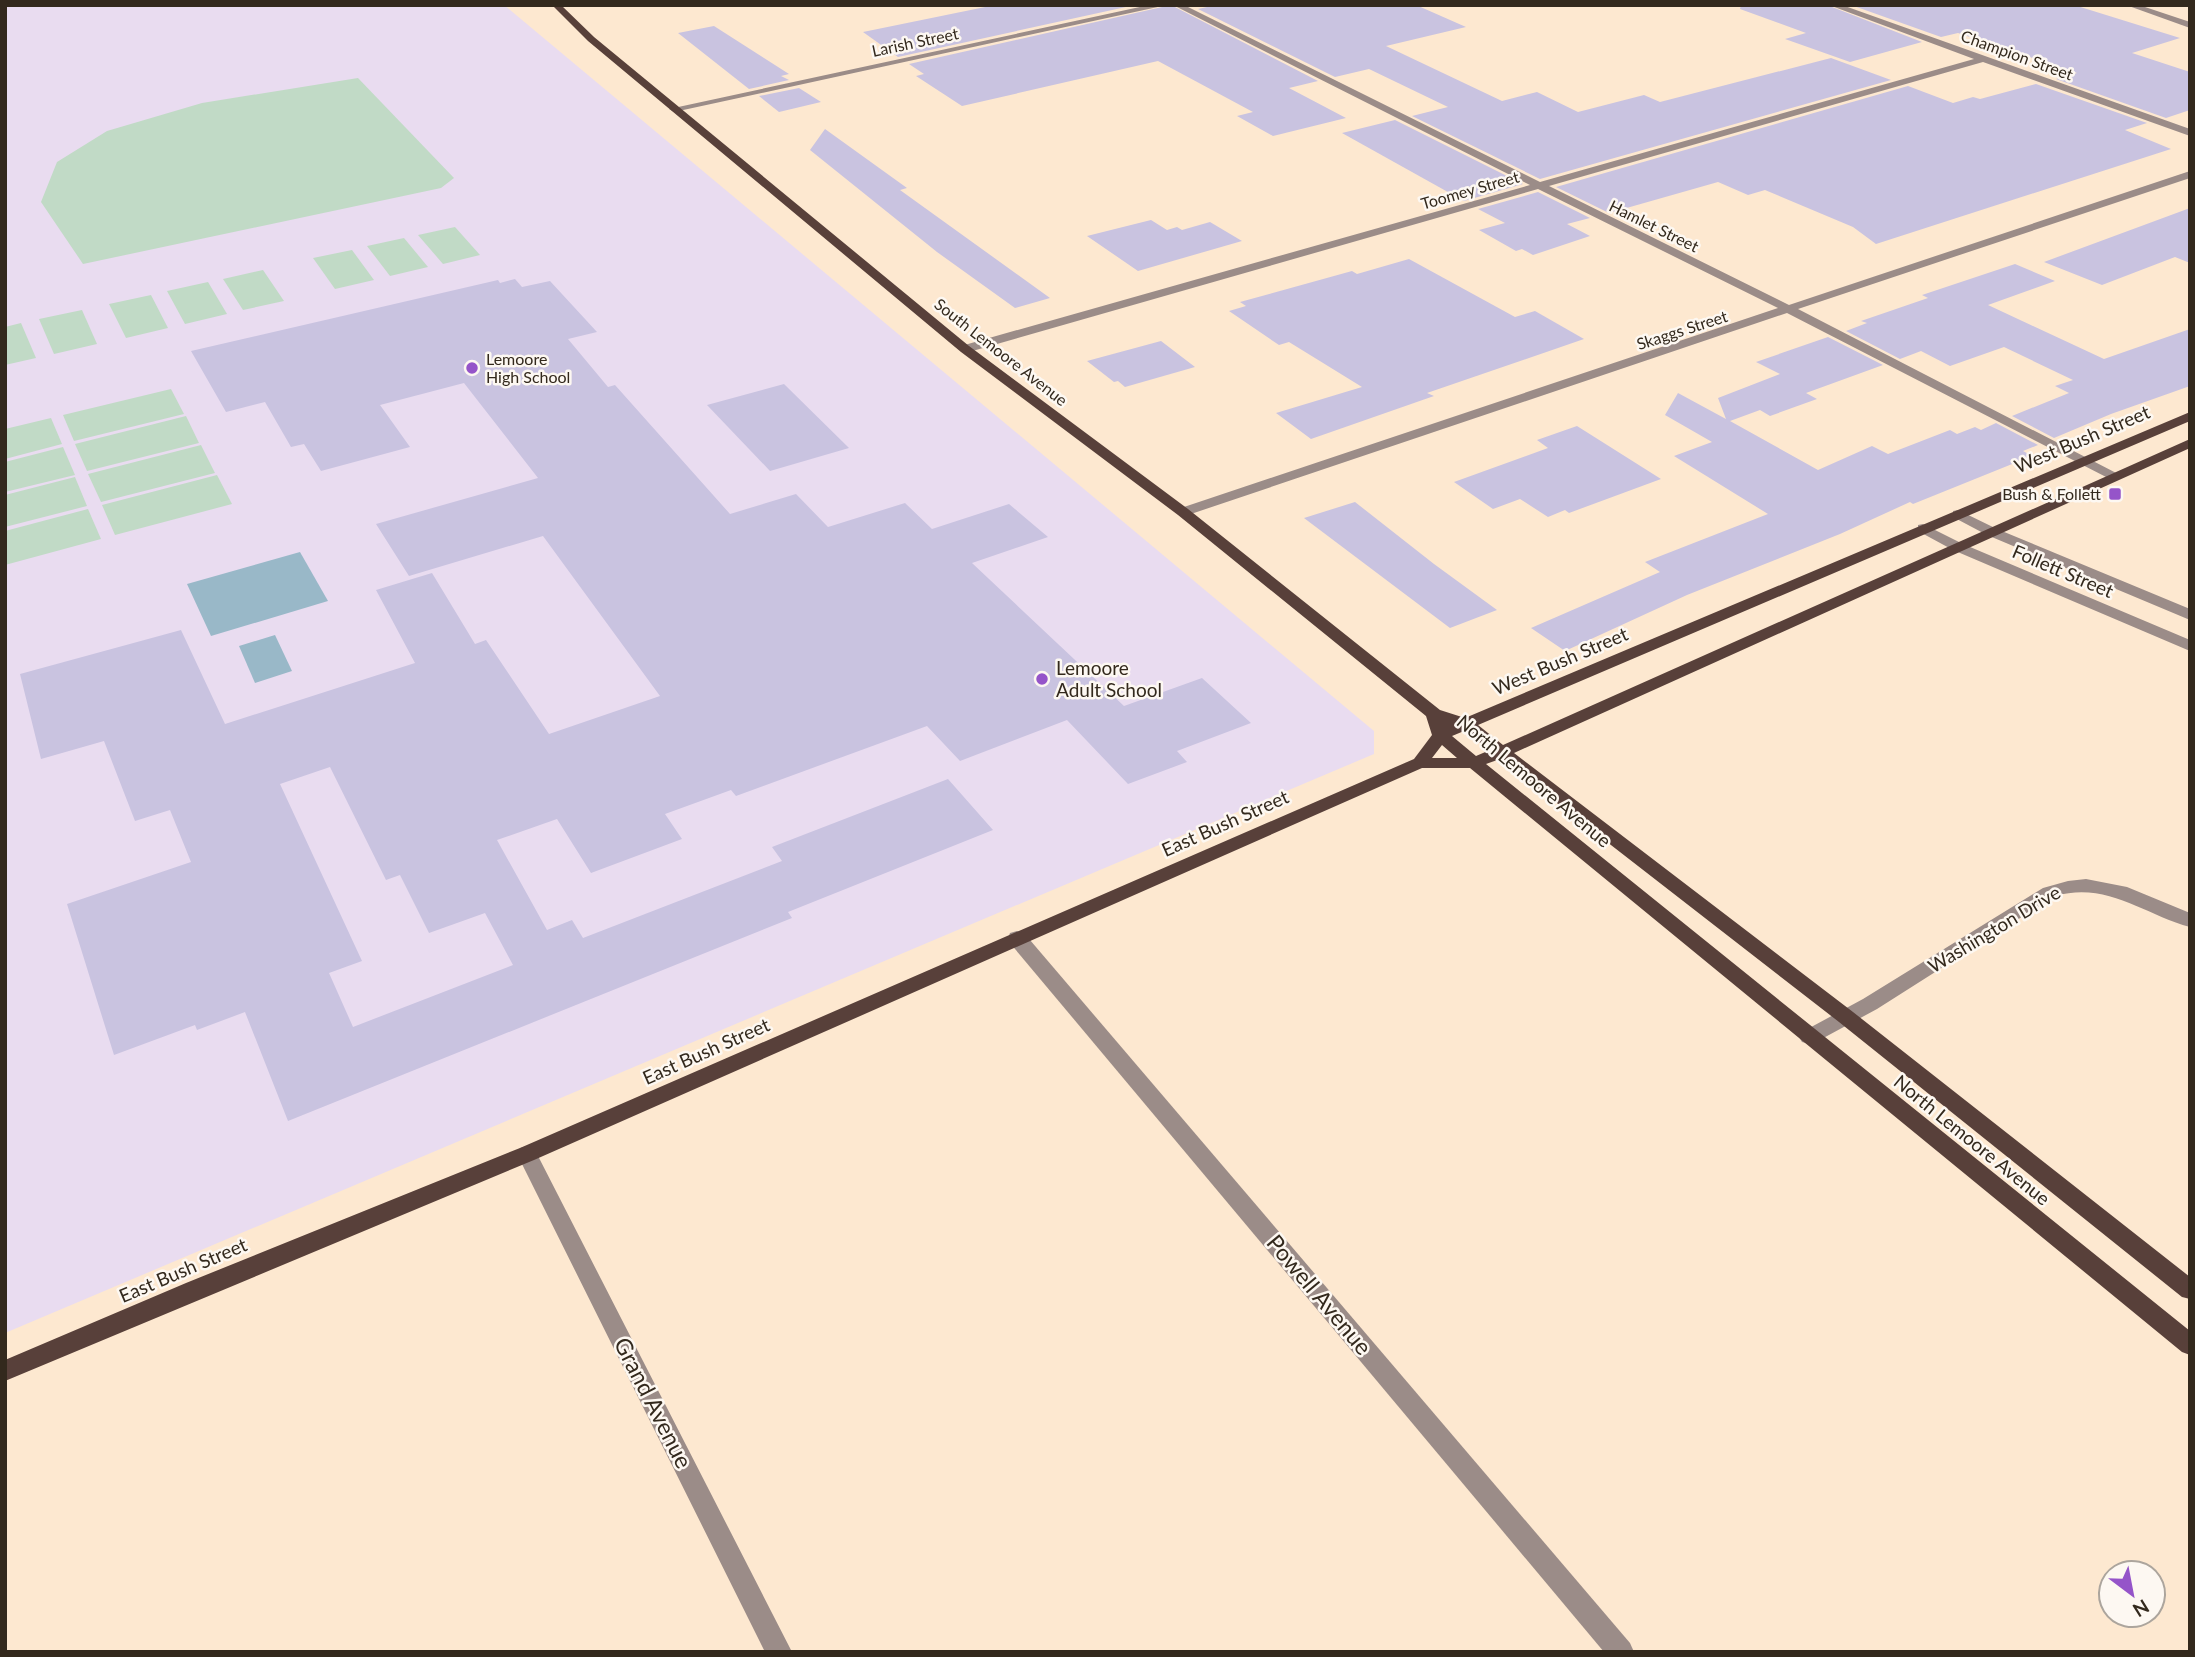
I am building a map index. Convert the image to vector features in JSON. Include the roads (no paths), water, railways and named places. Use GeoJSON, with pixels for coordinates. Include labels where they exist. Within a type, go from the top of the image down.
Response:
{"type":"FeatureCollection","features":[{"type":"Feature","properties":{"kind":"main road","name":"South Lemoore Avenue"},"geometry":{"type":"LineString","coordinates":[[556,5],[591,39],[965,349],[1183,512],[1434,713]]}},
{"type":"Feature","properties":{"kind":"main road","name":"West Bush Street"},"geometry":{"type":"LineString","coordinates":[[1440,735],[2190,416]]}},
{"type":"Feature","properties":{"kind":"main road"},"geometry":{"type":"LineString","coordinates":[[1420,763],[1474,763],[1501,752],[2190,443]]}},
{"type":"Feature","properties":{"kind":"main road","name":"North Lemoore Avenue"},"geometry":{"type":"LineString","coordinates":[[1434,713],[1466,724],[1846,1017],[2190,1290]]}},
{"type":"Feature","properties":{"kind":"main road","name":"North Lemoore Avenue"},"geometry":{"type":"LineString","coordinates":[[1434,713],[1440,735],[2190,1345]]}},
{"type":"Feature","properties":{"kind":"main road"},"geometry":{"type":"LineString","coordinates":[[1420,763],[1440,735]]}},
{"type":"Feature","properties":{"kind":"main road","name":"East Bush Street"},"geometry":{"type":"LineString","coordinates":[[5,1371],[194,1290],[527,1154],[1420,763]]}},
{"type":"Feature","properties":{"kind":"street","name":"Larish Street"},"geometry":{"type":"LineString","coordinates":[[674,108],[1163,5]]}},
{"type":"Feature","properties":{"kind":"street","name":"Hamlet Street"},"geometry":{"type":"LineString","coordinates":[[1177,5],[1790,310],[2115,477]]}},
{"type":"Feature","properties":{"kind":"street","name":"Champion Street"},"geometry":{"type":"LineString","coordinates":[[1833,5],[2190,133]]}},
{"type":"Feature","properties":{"kind":"street"},"geometry":{"type":"LineString","coordinates":[[2130,5],[2190,25]]}},
{"type":"Feature","properties":{"kind":"street","name":"Toomey Street"},"geometry":{"type":"LineString","coordinates":[[965,349],[1983,60]]}},
{"type":"Feature","properties":{"kind":"street","name":"Skaggs Street"},"geometry":{"type":"LineString","coordinates":[[1183,512],[2190,174]]}},
{"type":"Feature","properties":{"kind":"street","name":"Follett Street"},"geometry":{"type":"LineString","coordinates":[[1958,514],[1992,532],[2190,615]]}},
{"type":"Feature","properties":{"kind":"street","name":"Follett Street"},"geometry":{"type":"LineString","coordinates":[[1923,528],[1958,547],[2190,646]]}},
{"type":"Feature","properties":{"kind":"street","name":"Washington Drive"},"geometry":{"type":"LineString","coordinates":[[1808,1037],[1846,1017],[2049,892],[2066,886],[2101,886],[2127,893],[2190,921]]}},
{"type":"Feature","properties":{"kind":"street","name":"Powell Avenue"},"geometry":{"type":"LineString","coordinates":[[1017,938],[1621,1652]]}},
{"type":"Feature","properties":{"kind":"street","name":"Grand Avenue"},"geometry":{"type":"LineString","coordinates":[[527,1154],[779,1652]]}},
{"type":"Feature","properties":{"kind":"water"},"geometry":{"type":"Polygon","coordinates":[[[300,552],[328,601],[211,636],[187,584],[300,552]]]}},
{"type":"Feature","properties":{"kind":"water"},"geometry":{"type":"Polygon","coordinates":[[[275,635],[292,671],[255,683],[239,646],[275,635]]]}},
{"type":"Feature","properties":{"kind":"place","name":"Lemoore High School"},"geometry":{"type":"Point","coordinates":[472,368]}},
{"type":"Feature","properties":{"kind":"place","name":"Bush & Follett"},"geometry":{"type":"Point","coordinates":[2115,494]}},
{"type":"Feature","properties":{"kind":"place","name":"Lemoore Adult School"},"geometry":{"type":"Point","coordinates":[1042,679]}}]}
